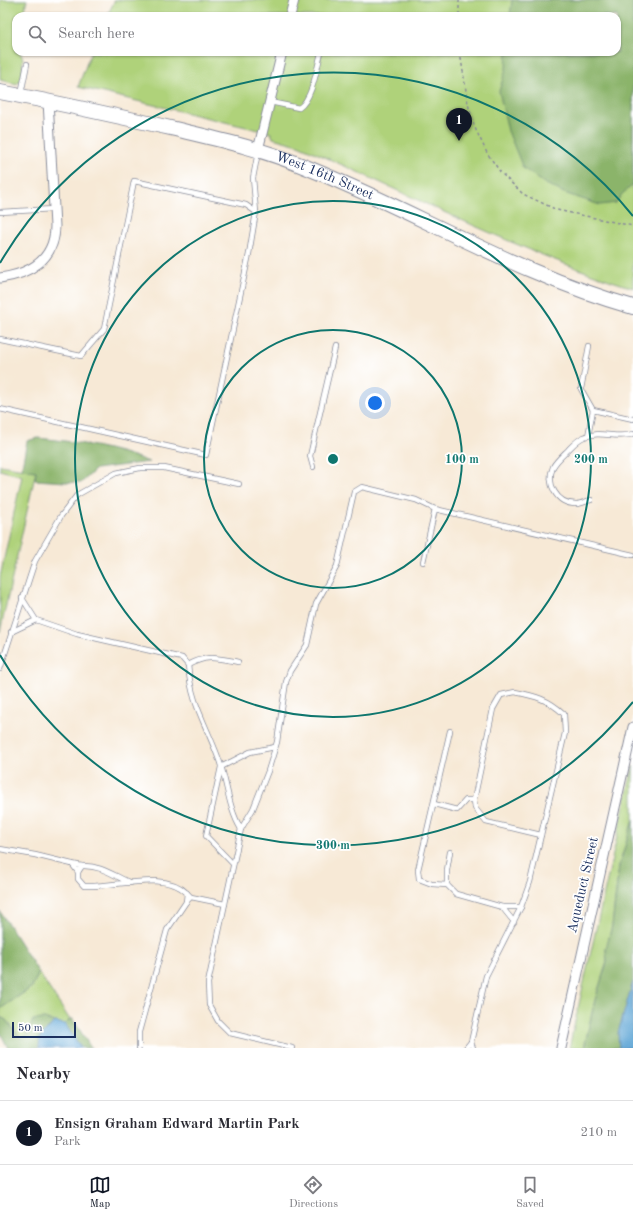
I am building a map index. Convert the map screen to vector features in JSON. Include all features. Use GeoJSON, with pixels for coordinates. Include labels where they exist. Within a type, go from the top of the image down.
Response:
{"type":"FeatureCollection","features":[{"type":"Feature","properties":{"kind":"main road","name":"West 16th Street"},"geometry":{"type":"LineString","coordinates":[[0,92],[136,120],[258,150],[322,174],[532,270],[633,307]]}},
{"type":"Feature","properties":{"kind":"street"},"geometry":{"type":"LineString","coordinates":[[291,12],[294,0]]}},
{"type":"Feature","properties":{"kind":"street"},"geometry":{"type":"LineString","coordinates":[[258,150],[281,56]]}},
{"type":"Feature","properties":{"kind":"street"},"geometry":{"type":"LineString","coordinates":[[0,278],[21,274],[44,258],[54,236],[48,101]]}},
{"type":"Feature","properties":{"kind":"street","name":"Aqueduct Street"},"geometry":{"type":"LineString","coordinates":[[561,1048],[633,727]]}},
{"type":"Feature","properties":{"kind":"lane"},"geometry":{"type":"LineString","coordinates":[[270,102],[299,108],[303,105],[309,95],[321,56]]}},
{"type":"Feature","properties":{"kind":"lane"},"geometry":{"type":"LineString","coordinates":[[21,96],[27,64]]}},
{"type":"Feature","properties":{"kind":"lane"},"geometry":{"type":"LineString","coordinates":[[0,409],[206,456],[249,254],[256,212],[252,178],[258,150]]}},
{"type":"Feature","properties":{"kind":"lane"},"geometry":{"type":"LineString","coordinates":[[0,339],[81,356],[104,329],[134,181],[246,205],[256,212]]}},
{"type":"Feature","properties":{"kind":"lane"},"geometry":{"type":"LineString","coordinates":[[0,212],[54,210]]}},
{"type":"Feature","properties":{"kind":"lane"},"geometry":{"type":"LineString","coordinates":[[588,436],[594,410],[581,389],[589,346]]}},
{"type":"Feature","properties":{"kind":"lane"},"geometry":{"type":"LineString","coordinates":[[313,467],[310,456],[335,348]]}},
{"type":"Feature","properties":{"kind":"lane"},"geometry":{"type":"LineString","coordinates":[[594,410],[633,419]]}},
{"type":"Feature","properties":{"kind":"lane"},"geometry":{"type":"LineString","coordinates":[[591,500],[576,504],[563,501],[556,495],[551,486],[551,476],[554,466],[571,446],[584,437],[602,434],[633,438]]}},
{"type":"Feature","properties":{"kind":"lane"},"geometry":{"type":"LineString","coordinates":[[625,436],[633,434]]}},
{"type":"Feature","properties":{"kind":"lane"},"geometry":{"type":"LineString","coordinates":[[0,669],[35,561],[61,516],[77,495],[116,473],[140,468],[164,468],[239,484]]}},
{"type":"Feature","properties":{"kind":"lane"},"geometry":{"type":"LineString","coordinates":[[292,1048],[230,1033],[218,1021],[209,1005],[208,982],[241,829],[253,809],[268,771],[275,747],[286,692],[286,682],[290,671],[307,645],[316,604],[336,566],[354,492],[362,486],[416,500],[435,509],[633,555]]}},
{"type":"Feature","properties":{"kind":"lane"},"geometry":{"type":"LineString","coordinates":[[423,562],[435,509]]}},
{"type":"Feature","properties":{"kind":"lane"},"geometry":{"type":"LineString","coordinates":[[22,598],[36,620],[77,634],[182,658],[188,665],[190,686],[195,704],[221,767],[234,818],[241,829]]}},
{"type":"Feature","properties":{"kind":"lane"},"geometry":{"type":"LineString","coordinates":[[12,632],[36,620]]}},
{"type":"Feature","properties":{"kind":"lane"},"geometry":{"type":"LineString","coordinates":[[188,665],[199,659],[212,656],[238,662]]}},
{"type":"Feature","properties":{"kind":"lane"},"geometry":{"type":"LineString","coordinates":[[466,1048],[471,1042],[486,976],[514,922],[530,882],[565,733],[564,714],[553,703],[536,696],[515,692],[501,694],[493,709],[474,800],[475,808],[486,822],[541,835]]}},
{"type":"Feature","properties":{"kind":"lane"},"geometry":{"type":"LineString","coordinates":[[450,731],[421,857],[419,879],[432,884],[447,885],[456,894],[502,907],[521,907]]}},
{"type":"Feature","properties":{"kind":"lane"},"geometry":{"type":"LineString","coordinates":[[221,767],[250,752],[275,747]]}},
{"type":"Feature","properties":{"kind":"lane"},"geometry":{"type":"LineString","coordinates":[[221,767],[206,836],[233,864]]}},
{"type":"Feature","properties":{"kind":"lane"},"geometry":{"type":"LineString","coordinates":[[434,804],[457,810],[466,800],[474,800]]}},
{"type":"Feature","properties":{"kind":"lane"},"geometry":{"type":"LineString","coordinates":[[0,849],[36,855],[82,866],[92,865],[105,869],[119,878],[131,883]]}},
{"type":"Feature","properties":{"kind":"lane"},"geometry":{"type":"LineString","coordinates":[[447,885],[447,870],[450,852]]}},
{"type":"Feature","properties":{"kind":"lane"},"geometry":{"type":"LineString","coordinates":[[72,864],[78,872]]}},
{"type":"Feature","properties":{"kind":"lane"},"geometry":{"type":"LineString","coordinates":[[82,866],[78,872],[78,879],[84,886],[97,887],[144,881],[172,884],[181,886],[191,897],[225,904]]}},
{"type":"Feature","properties":{"kind":"lane"},"geometry":{"type":"LineString","coordinates":[[186,902],[187,892]]}},
{"type":"Feature","properties":{"kind":"lane"},"geometry":{"type":"LineString","coordinates":[[139,1048],[139,1032],[167,930],[191,897]]}},
{"type":"Feature","properties":{"kind":"lane"},"geometry":{"type":"LineString","coordinates":[[502,907],[514,922]]}},
{"type":"Feature","properties":{"kind":"lane"},"geometry":{"type":"LineString","coordinates":[[471,1042],[473,1048]]}},
{"type":"Feature","properties":{"kind":"path"},"geometry":{"type":"LineString","coordinates":[[459,0],[459,12]]}},
{"type":"Feature","properties":{"kind":"path"},"geometry":{"type":"LineString","coordinates":[[461,56],[468,104],[475,128],[487,153],[501,173],[523,194],[556,210],[633,226]]}},
{"type":"Feature","properties":{"kind":"green space"},"geometry":{"type":"Polygon","coordinates":[[[0,0],[27,0],[24,12],[12,12],[12,56],[22,56],[23,59],[22,78],[17,84],[0,80],[0,0]]]}},
{"type":"Feature","properties":{"kind":"green space"},"geometry":{"type":"Polygon","coordinates":[[[115,0],[633,0],[633,288],[547,257],[464,221],[298,145],[273,138],[271,133],[78,87],[90,56],[621,56],[621,12],[109,12],[115,0]]]}},
{"type":"Feature","properties":{"kind":"green space"},"geometry":{"type":"Polygon","coordinates":[[[512,0],[633,0],[633,185],[622,194],[616,203],[600,205],[564,193],[544,183],[523,168],[508,131],[499,91],[506,69],[507,56],[621,56],[621,12],[510,12],[512,0]]]}},
{"type":"Feature","properties":{"kind":"green space"},"geometry":{"type":"Polygon","coordinates":[[[37,438],[65,441],[109,449],[149,462],[96,469],[81,483],[35,480],[36,471],[22,469],[22,466],[27,441],[37,438]]]}},
{"type":"Feature","properties":{"kind":"green space"},"geometry":{"type":"Polygon","coordinates":[[[0,465],[36,471],[0,632],[0,577],[22,476],[0,470],[0,465]]]}},
{"type":"Feature","properties":{"kind":"green space"},"geometry":{"type":"Polygon","coordinates":[[[633,766],[633,820],[619,866],[612,926],[606,949],[607,962],[595,1000],[584,1048],[569,1048],[633,766]]]}},
{"type":"Feature","properties":{"kind":"green space"},"geometry":{"type":"Polygon","coordinates":[[[633,820],[633,982],[618,1033],[619,1048],[584,1048],[595,1000],[607,962],[606,949],[612,926],[619,866],[633,820]]]}},
{"type":"Feature","properties":{"kind":"green space"},"geometry":{"type":"Polygon","coordinates":[[[0,911],[39,973],[32,987],[0,1009],[0,911]]]}},
{"type":"Feature","properties":{"kind":"green space"},"geometry":{"type":"Polygon","coordinates":[[[39,973],[70,1020],[65,1024],[48,1020],[39,1021],[32,1026],[22,1039],[6,1020],[0,1017],[0,1009],[32,987],[39,973]]]}},
{"type":"Feature","properties":{"kind":"green space"},"geometry":{"type":"Polygon","coordinates":[[[0,1017],[6,1020],[22,1039],[28,1033],[33,1020],[44,1019],[54,1022],[40,1038],[39,1048],[8,1048],[0,1032],[0,1017]]]}},
{"type":"Feature","properties":{"kind":"green space"},"geometry":{"type":"Polygon","coordinates":[[[72,1018],[91,1048],[81,1048],[65,1024],[72,1018]]]}},
{"type":"Feature","properties":{"kind":"water"},"geometry":{"type":"Polygon","coordinates":[[[633,982],[633,1048],[619,1048],[618,1033],[633,982]]]}},
{"type":"Feature","properties":{"kind":"water"},"geometry":{"type":"Polygon","coordinates":[[[54,1022],[65,1024],[81,1048],[39,1048],[40,1038],[54,1022]]]}},
{"type":"Feature","properties":{"kind":"place","name":"Ensign Graham Edward Martin Park"},"geometry":{"type":"Point","coordinates":[459,141]}}]}
